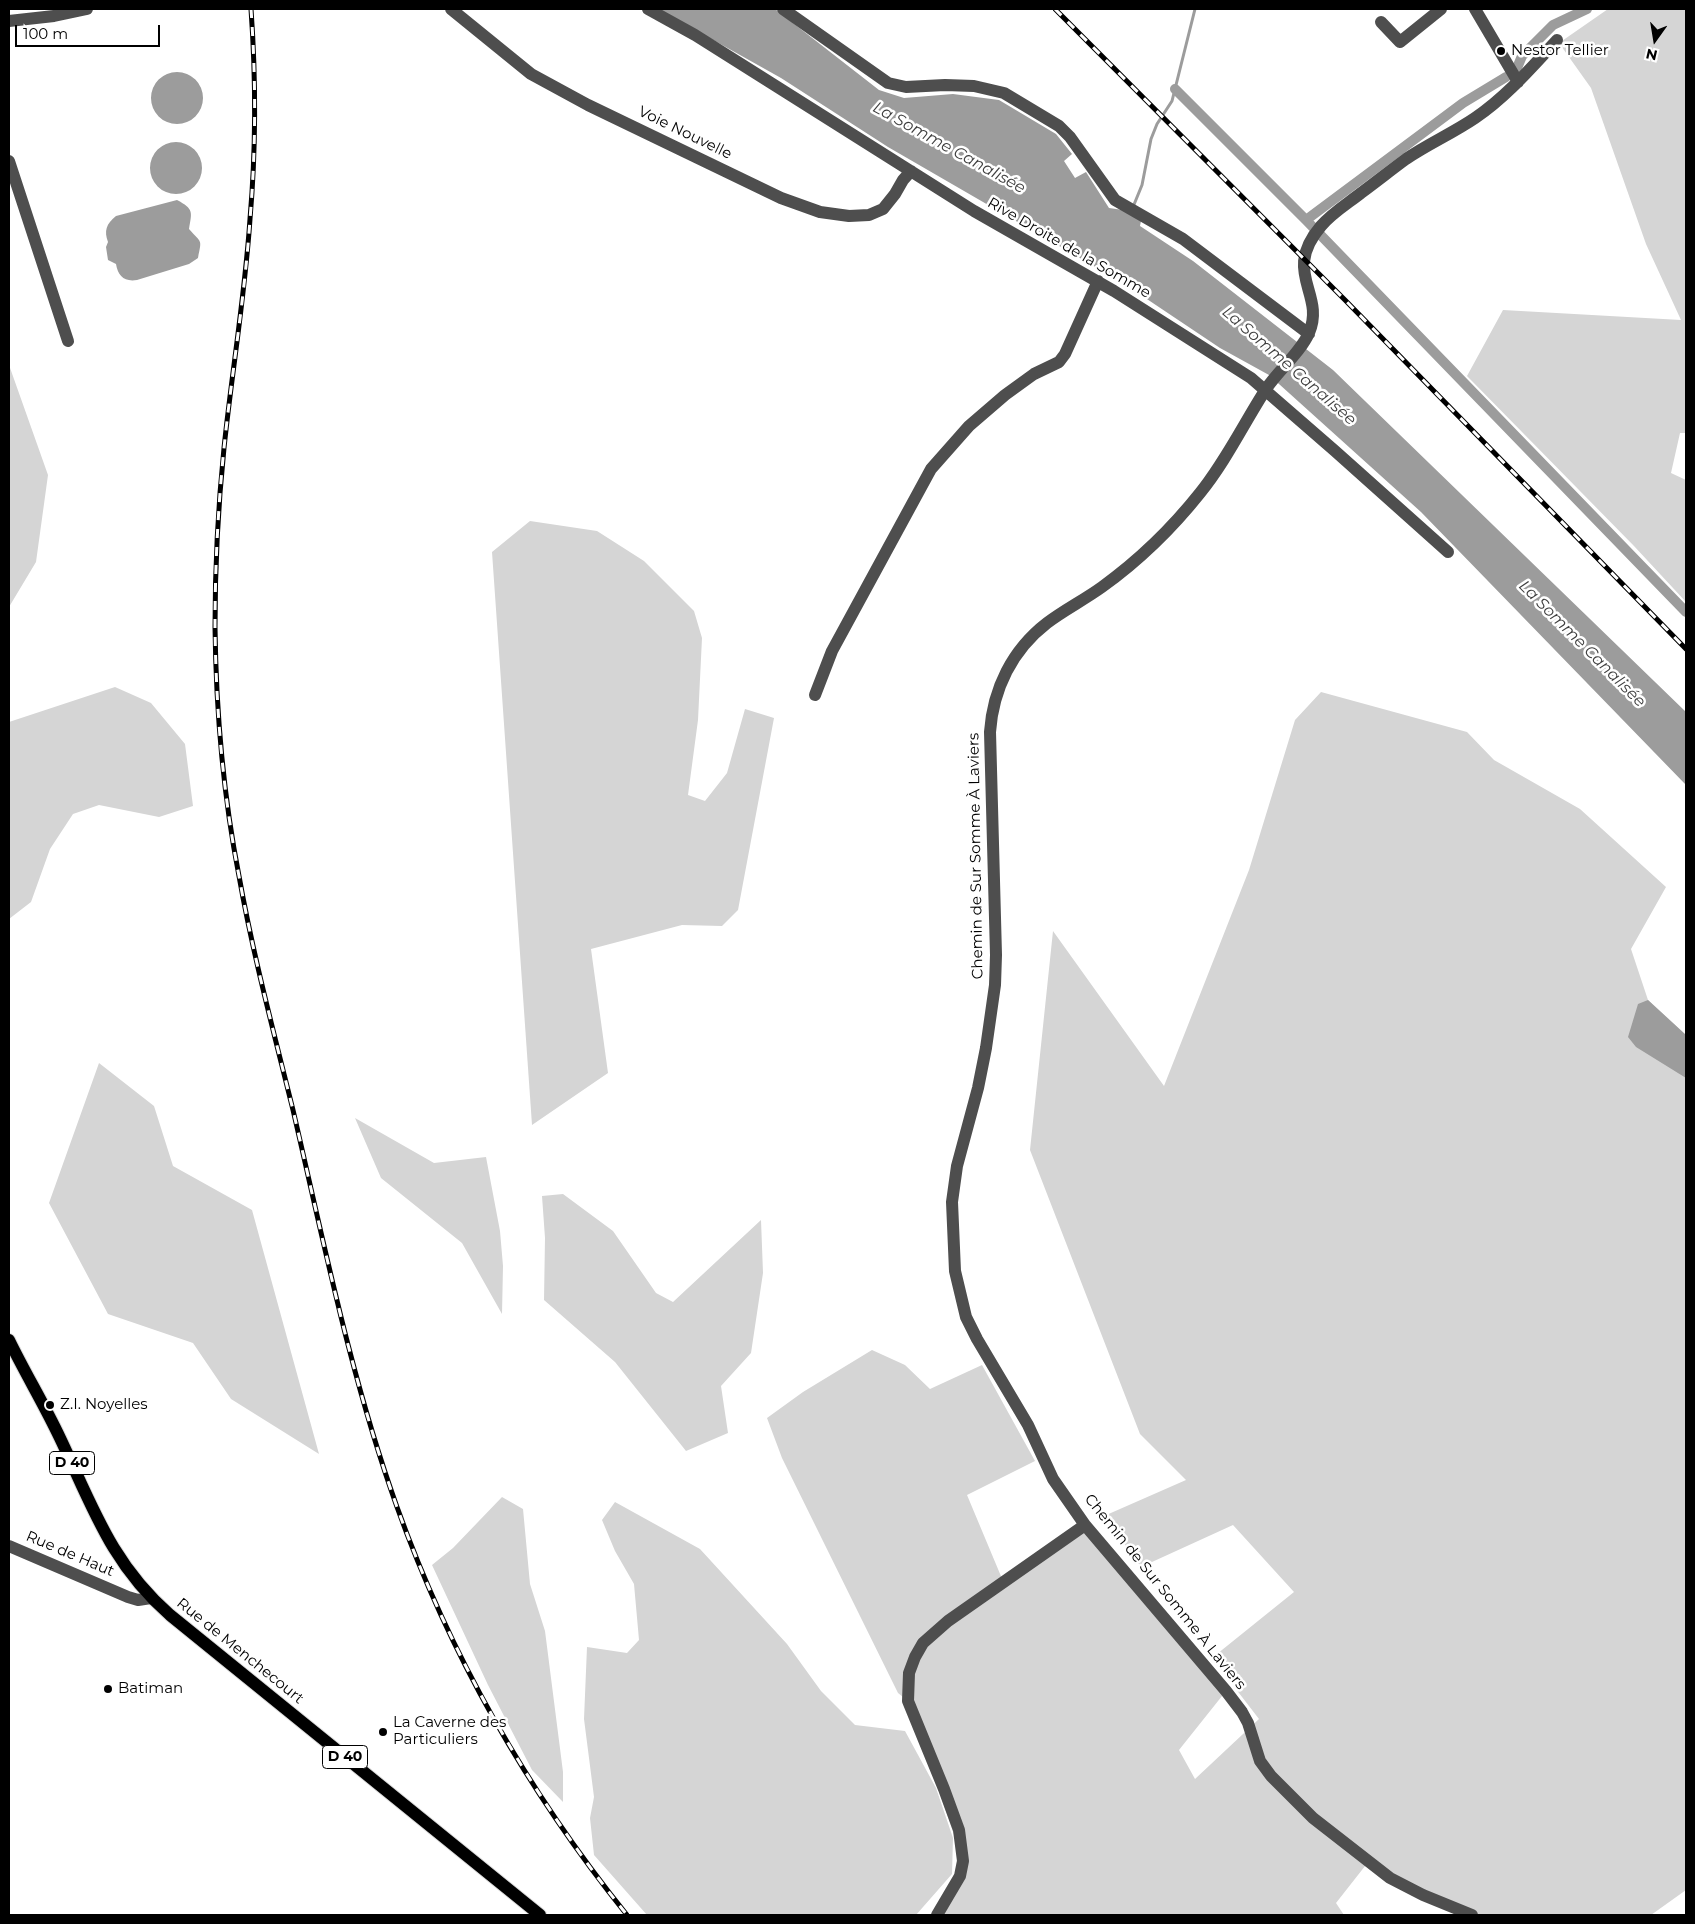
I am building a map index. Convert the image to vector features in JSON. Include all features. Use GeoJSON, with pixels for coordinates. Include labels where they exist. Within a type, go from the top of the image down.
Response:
{"type":"FeatureCollection","features":[{"type":"Feature","properties":{"kind":"main road","name":"Rue de Menchecourt"},"geometry":{"type":"LineString","coordinates":[[9,1340],[48,1414],[102,1530],[139,1584],[151,1598],[540,1915]]}},
{"type":"Feature","properties":{"kind":"street"},"geometry":{"type":"LineString","coordinates":[[9,21],[54,16],[87,9]]}},
{"type":"Feature","properties":{"kind":"street","name":"Voie Nouvelle"},"geometry":{"type":"LineString","coordinates":[[451,9],[531,74],[588,105],[781,198],[820,212],[849,216],[869,214],[883,209],[911,171]]}},
{"type":"Feature","properties":{"kind":"street","name":"Rive Droite de la Somme"},"geometry":{"type":"LineString","coordinates":[[648,9],[695,35],[974,211],[1098,281],[1267,389],[1448,552]]}},
{"type":"Feature","properties":{"kind":"street"},"geometry":{"type":"LineString","coordinates":[[784,9],[888,83],[896,86],[974,86],[1004,93],[1059,126],[1070,136],[1115,200],[1183,239],[1307,337],[1312,322],[1312,310],[1303,263],[1307,248],[1321,226],[1344,206],[1407,159],[1475,119],[1502,98],[1556,40]]}},
{"type":"Feature","properties":{"kind":"street"},"geometry":{"type":"LineString","coordinates":[[1381,22],[1400,42],[1441,9]]}},
{"type":"Feature","properties":{"kind":"street"},"geometry":{"type":"LineString","coordinates":[[1476,9],[1518,82]]}},
{"type":"Feature","properties":{"kind":"street"},"geometry":{"type":"LineString","coordinates":[[9,161],[68,341]]}},
{"type":"Feature","properties":{"kind":"street"},"geometry":{"type":"LineString","coordinates":[[815,695],[832,650],[931,469],[969,426],[1005,395],[1034,374],[1059,362],[1065,354],[1098,281]]}},
{"type":"Feature","properties":{"kind":"street","name":"Chemin de Sur Somme À Laviers"},"geometry":{"type":"LineString","coordinates":[[1307,337],[1267,389],[1199,494],[1139,558],[1102,587],[1047,623],[1027,642],[1012,660],[995,697],[990,732],[995,978],[986,1048],[978,1088],[953,1186],[952,1230],[955,1271],[966,1317],[977,1340],[1028,1425],[1053,1480],[1084,1525],[1231,1698],[1248,1723],[1260,1761],[1271,1776],[1313,1818],[1390,1878],[1423,1895],[1472,1915]]}},
{"type":"Feature","properties":{"kind":"street"},"geometry":{"type":"LineString","coordinates":[[937,1915],[960,1876],[963,1861],[959,1830],[908,1701],[909,1672],[923,1643],[948,1621],[1084,1525]]}},
{"type":"Feature","properties":{"kind":"street","name":"Rue de Haut"},"geometry":{"type":"LineString","coordinates":[[9,1546],[138,1600],[151,1598]]}},
{"type":"Feature","properties":{"kind":"street","name":"Rue de Haut"},"geometry":{"type":"LineString","coordinates":[[118,1592],[132,1590],[139,1584]]}},
{"type":"Feature","properties":{"kind":"shaded area"},"geometry":{"type":"Polygon","coordinates":[[[1608,9],[1686,9],[1686,433],[1680,433],[1671,473],[1686,480],[1686,602],[1634,546],[1467,376],[1503,310],[1681,320],[1646,244],[1591,88],[1559,43],[1608,9]]]}},
{"type":"Feature","properties":{"kind":"shaded area"},"geometry":{"type":"Polygon","coordinates":[[[9,365],[48,475],[36,562],[9,607],[9,365]]]}},
{"type":"Feature","properties":{"kind":"shaded area"},"geometry":{"type":"Polygon","coordinates":[[[530,521],[597,531],[644,561],[694,611],[702,638],[698,720],[688,795],[705,801],[727,773],[745,709],[774,718],[738,910],[722,926],[682,925],[591,949],[608,1073],[532,1125],[492,552],[530,521]]]}},
{"type":"Feature","properties":{"kind":"shaded area"},"geometry":{"type":"Polygon","coordinates":[[[115,687],[151,703],[185,744],[193,806],[159,817],[99,805],[73,814],[50,849],[31,902],[9,919],[9,722],[115,687]]]}},
{"type":"Feature","properties":{"kind":"shaded area"},"geometry":{"type":"Polygon","coordinates":[[[1321,692],[1467,732],[1494,760],[1580,809],[1666,887],[1631,949],[1648,1000],[1686,1035],[1686,1890],[1651,1915],[1472,1915],[1369,1861],[1336,1903],[1344,1915],[936,1915],[963,1861],[908,1701],[898,1693],[782,1458],[767,1418],[803,1392],[872,1350],[905,1365],[930,1389],[982,1365],[1035,1461],[967,1495],[1003,1581],[1085,1525],[1226,1691],[1179,1750],[1195,1779],[1259,1719],[1212,1658],[1294,1592],[1233,1525],[1141,1567],[1104,1516],[1186,1480],[1140,1434],[1030,1150],[1053,931],[1164,1086],[1249,870],[1295,720],[1321,692]]]}},
{"type":"Feature","properties":{"kind":"shaded area"},"geometry":{"type":"Polygon","coordinates":[[[99,1063],[154,1106],[173,1166],[252,1210],[319,1454],[231,1399],[193,1343],[108,1314],[49,1203],[99,1063]]]}},
{"type":"Feature","properties":{"kind":"shaded area"},"geometry":{"type":"Polygon","coordinates":[[[355,1118],[434,1163],[486,1157],[500,1231],[503,1266],[502,1314],[462,1243],[381,1178],[355,1118]]]}},
{"type":"Feature","properties":{"kind":"shaded area"},"geometry":{"type":"Polygon","coordinates":[[[563,1194],[613,1231],[656,1293],[673,1302],[761,1220],[763,1273],[751,1353],[721,1386],[728,1433],[686,1451],[615,1362],[544,1300],[545,1238],[542,1196],[563,1194]]]}},
{"type":"Feature","properties":{"kind":"shaded area"},"geometry":{"type":"Polygon","coordinates":[[[502,1497],[523,1509],[530,1584],[545,1631],[563,1772],[563,1802],[532,1770],[488,1685],[432,1565],[453,1548],[502,1497]]]}},
{"type":"Feature","properties":{"kind":"shaded area"},"geometry":{"type":"Polygon","coordinates":[[[615,1502],[700,1549],[787,1644],[821,1691],[855,1725],[905,1731],[936,1788],[953,1838],[952,1874],[916,1915],[647,1915],[594,1855],[590,1818],[594,1797],[584,1719],[587,1647],[627,1653],[639,1640],[634,1584],[615,1551],[602,1520],[615,1502]]]}},
{"type":"Feature","properties":{"kind":"water","name":"La Somme Canalisée"},"geometry":{"type":"Polygon","coordinates":[[[658,9],[775,9],[879,90],[904,98],[953,94],[999,100],[1056,134],[1072,154],[1064,161],[1075,178],[1086,172],[1109,208],[1123,210],[1141,221],[1140,226],[1193,261],[1333,370],[1686,712],[1686,785],[1421,512],[1269,375],[1220,348],[1123,283],[888,147],[781,78],[658,9]]]}},
{"type":"Feature","properties":{"kind":"water"},"geometry":{"type":"Polygon","coordinates":[[[172,72],[182,72],[191,76],[199,84],[203,98],[199,112],[191,120],[182,124],[172,124],[163,120],[155,112],[151,103],[151,93],[155,84],[163,76],[172,72]]]}},
{"type":"Feature","properties":{"kind":"water"},"geometry":{"type":"Polygon","coordinates":[[[171,142],[181,142],[190,146],[198,154],[202,168],[198,182],[190,190],[181,194],[171,194],[162,190],[154,182],[150,173],[150,163],[154,154],[162,146],[171,142]]]}},
{"type":"Feature","properties":{"kind":"water"},"geometry":{"type":"Polygon","coordinates":[[[177,200],[189,209],[191,219],[189,229],[200,242],[198,258],[189,264],[137,280],[129,280],[122,277],[118,272],[116,264],[108,260],[106,231],[110,222],[116,216],[177,200]]]}},
{"type":"Feature","properties":{"kind":"water"},"geometry":{"type":"Polygon","coordinates":[[[1648,1000],[1686,1035],[1686,1078],[1636,1047],[1628,1037],[1638,1004],[1648,1000]]]}},
{"type":"Feature","properties":{"kind":"waterway"},"geometry":{"type":"LineString","coordinates":[[1133,207],[1142,185],[1151,139],[1157,124],[1172,101],[1195,9]]}},
{"type":"Feature","properties":{"kind":"waterway"},"geometry":{"type":"LineString","coordinates":[[1517,68],[1522,56],[1553,25],[1587,9]]}},
{"type":"Feature","properties":{"kind":"waterway"},"geometry":{"type":"LineString","coordinates":[[1306,220],[1463,103],[1506,77]]}},
{"type":"Feature","properties":{"kind":"waterway"},"geometry":{"type":"LineString","coordinates":[[1175,89],[1306,220],[1686,612]]}},
{"type":"Feature","properties":{"kind":"railway"},"geometry":{"type":"LineString","coordinates":[[251,9],[255,114],[252,193],[245,276],[222,470],[217,537],[215,605],[221,752],[233,845],[245,906],[339,1310],[366,1410],[397,1507],[418,1562],[442,1616],[467,1669],[495,1721],[557,1821],[627,1915]]}},
{"type":"Feature","properties":{"kind":"railway"},"geometry":{"type":"LineString","coordinates":[[1055,9],[1345,300],[1686,649]]}},
{"type":"Feature","properties":{"kind":"place","name":"Nestor Tellier"},"geometry":{"type":"Point","coordinates":[1501,51]}},
{"type":"Feature","properties":{"kind":"place","name":"Z.I. Noyelles"},"geometry":{"type":"Point","coordinates":[50,1405]}},
{"type":"Feature","properties":{"kind":"place","name":"Batiman"},"geometry":{"type":"Point","coordinates":[108,1689]}},
{"type":"Feature","properties":{"kind":"place","name":"La Caverne des Particuliers"},"geometry":{"type":"Point","coordinates":[383,1732]}}]}
